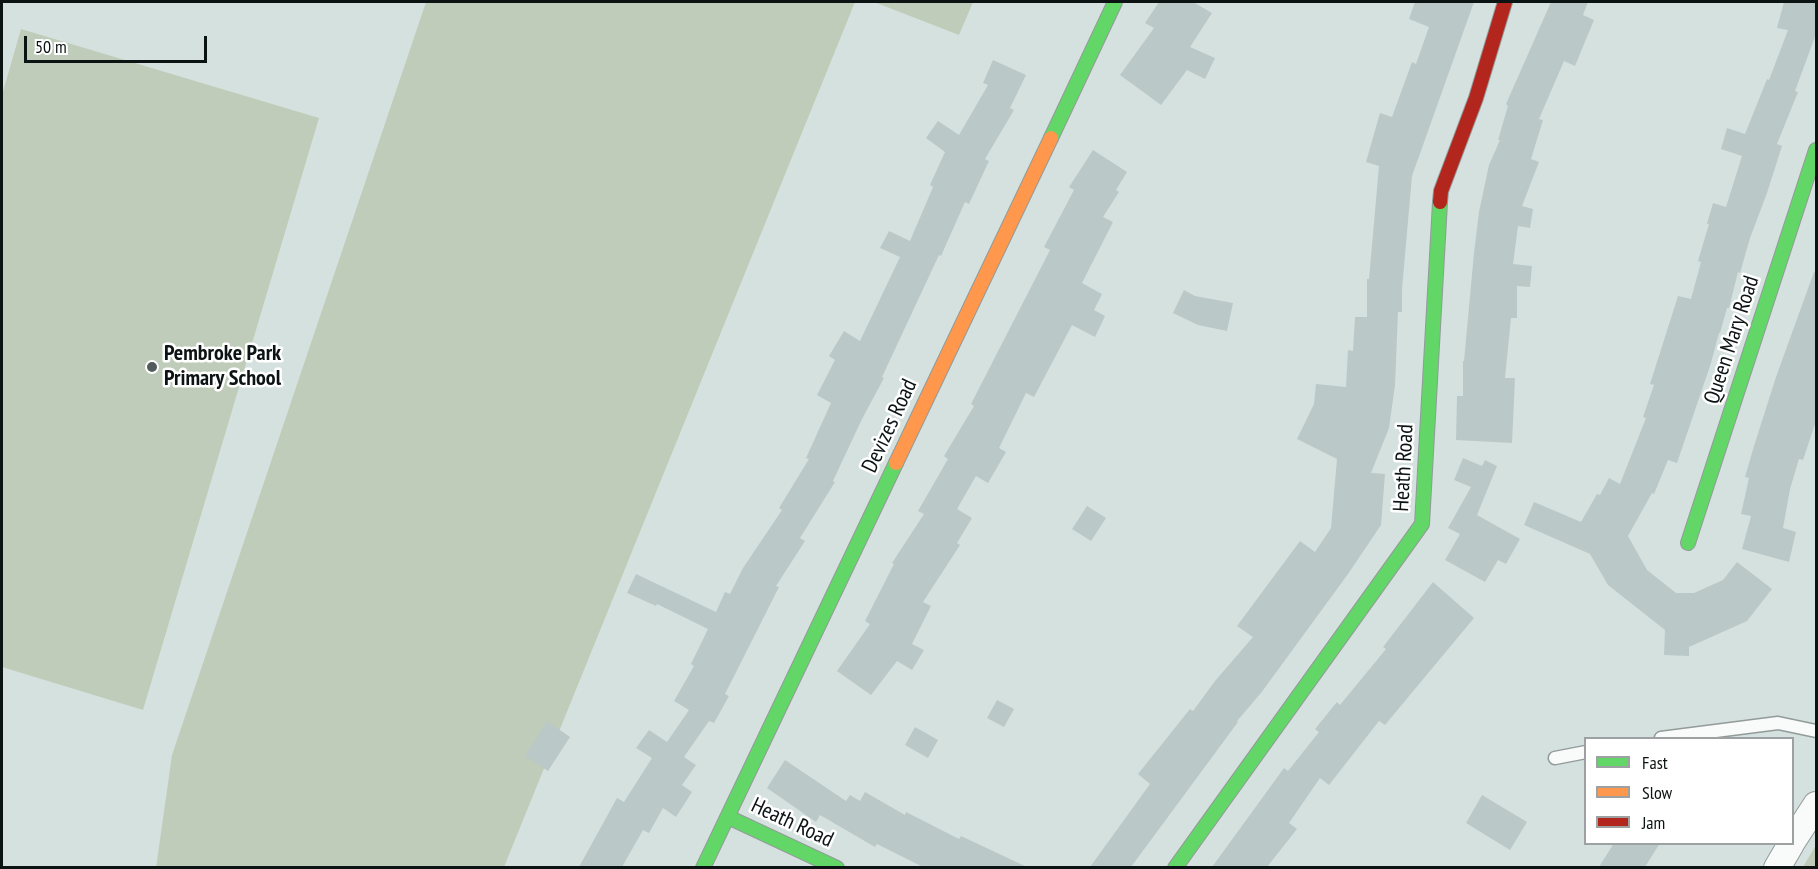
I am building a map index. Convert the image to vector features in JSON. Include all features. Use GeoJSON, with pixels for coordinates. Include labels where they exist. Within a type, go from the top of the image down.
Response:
{"type":"FeatureCollection","features":[{"type":"Feature","properties":{"kind":"street","name":"Devizes Road"},"geometry":{"type":"LineString","coordinates":[[703,867],[1115,2]]}},
{"type":"Feature","properties":{"kind":"street","name":"Heath Road"},"geometry":{"type":"LineString","coordinates":[[1175,867],[1422,524],[1441,191],[1476,98],[1505,2]]}},
{"type":"Feature","properties":{"kind":"street","name":"Queen Mary Road"},"geometry":{"type":"LineString","coordinates":[[1688,543],[1816,150]]}},
{"type":"Feature","properties":{"kind":"street"},"geometry":{"type":"LineString","coordinates":[[1794,839],[1816,805]]}},
{"type":"Feature","properties":{"kind":"street","name":"Heath Road"},"geometry":{"type":"LineString","coordinates":[[728,817],[837,867]]}},
{"type":"Feature","properties":{"kind":"street"},"geometry":{"type":"LineString","coordinates":[[1777,867],[1790,845]]}},
{"type":"Feature","properties":{"kind":"lane"},"geometry":{"type":"LineString","coordinates":[[1668,737],[1778,723],[1816,731]]}},
{"type":"Feature","properties":{"kind":"lane"},"geometry":{"type":"LineString","coordinates":[[1555,758],[1584,752]]}},
{"type":"Feature","properties":{"kind":"green space"},"geometry":{"type":"Polygon","coordinates":[[[426,2],[855,2],[504,867],[156,868],[172,755],[426,2]]]}},
{"type":"Feature","properties":{"kind":"green space"},"geometry":{"type":"Polygon","coordinates":[[[874,2],[973,2],[959,35],[874,2]]]}},
{"type":"Feature","properties":{"kind":"green space","name":"Pembroke Park Primary School"},"geometry":{"type":"Polygon","coordinates":[[[21,29],[319,118],[143,710],[2,667],[2,95],[21,29]]]}},
{"type":"Feature","properties":{"kind":"green space"},"geometry":{"type":"Polygon","coordinates":[[[1816,845],[1816,867],[1803,867],[1816,845]]]}},
{"type":"Feature","properties":{"kind":"building"},"geometry":{"type":"Polygon","coordinates":[[[1159,2],[1193,2],[1212,13],[1190,47],[1215,58],[1205,79],[1187,70],[1161,105],[1120,75],[1154,28],[1145,23],[1159,2]]]}},
{"type":"Feature","properties":{"kind":"building"},"geometry":{"type":"Polygon","coordinates":[[[1415,2],[1474,2],[1412,176],[1402,312],[1398,312],[1395,385],[1389,428],[1371,473],[1385,474],[1381,525],[1348,574],[1131,867],[1090,867],[1150,784],[1138,774],[1190,709],[1193,711],[1215,681],[1253,637],[1237,626],[1300,541],[1315,552],[1331,528],[1337,459],[1297,439],[1314,404],[1316,384],[1346,387],[1348,350],[1353,351],[1355,317],[1367,317],[1367,279],[1369,279],[1379,166],[1366,162],[1380,113],[1392,117],[1412,62],[1416,64],[1429,27],[1409,19],[1415,2]]]}},
{"type":"Feature","properties":{"kind":"building"},"geometry":{"type":"Polygon","coordinates":[[[1551,2],[1588,2],[1583,15],[1594,20],[1575,66],[1564,61],[1539,119],[1543,120],[1531,159],[1539,162],[1522,206],[1533,209],[1530,228],[1518,226],[1513,264],[1532,266],[1530,287],[1517,286],[1517,318],[1511,318],[1505,378],[1515,378],[1512,443],[1456,440],[1457,396],[1463,396],[1463,361],[1474,253],[1479,212],[1489,165],[1500,140],[1498,140],[1508,106],[1506,104],[1551,2]]]}},
{"type":"Feature","properties":{"kind":"building"},"geometry":{"type":"Polygon","coordinates":[[[1784,2],[1816,2],[1816,34],[1795,91],[1798,92],[1777,144],[1782,146],[1740,273],[1738,272],[1729,308],[1727,308],[1677,463],[1668,460],[1654,494],[1652,493],[1628,536],[1647,570],[1676,593],[1694,593],[1723,580],[1737,562],[1772,589],[1747,621],[1689,647],[1689,656],[1664,655],[1665,630],[1608,585],[1590,554],[1524,525],[1534,502],[1581,522],[1609,478],[1620,484],[1646,418],[1643,417],[1654,385],[1650,384],[1678,296],[1691,299],[1713,203],[1726,207],[1742,156],[1721,149],[1727,128],[1745,134],[1788,30],[1777,28],[1784,2]]]}},
{"type":"Feature","properties":{"kind":"building"},"geometry":{"type":"Polygon","coordinates":[[[993,60],[1026,75],[1010,108],[1014,110],[985,159],[989,161],[969,204],[965,202],[941,256],[939,255],[882,377],[884,378],[833,481],[835,482],[800,538],[805,541],[776,586],[779,587],[725,694],[729,696],[714,723],[709,721],[684,757],[696,765],[682,785],[692,792],[676,817],[663,808],[649,833],[643,830],[622,867],[579,867],[617,798],[624,802],[652,758],[636,748],[649,730],[667,742],[689,710],[674,701],[694,666],[691,664],[708,629],[657,604],[656,606],[627,593],[636,574],[716,612],[725,592],[730,594],[743,568],[782,510],[779,508],[809,459],[806,458],[831,403],[817,395],[835,360],[829,356],[844,331],[860,341],[900,257],[880,248],[889,231],[910,241],[933,187],[930,185],[945,152],[926,138],[938,121],[959,135],[988,85],[983,83],[993,60]]]}},
{"type":"Feature","properties":{"kind":"building"},"geometry":{"type":"Polygon","coordinates":[[[1093,150],[1127,172],[1116,190],[1119,192],[1103,217],[1113,222],[1082,283],[1102,294],[1094,310],[1105,316],[1095,337],[1072,325],[1034,397],[1026,393],[999,448],[1006,452],[988,483],[976,476],[957,509],[972,518],[957,543],[960,545],[923,602],[931,606],[912,644],[924,650],[912,670],[897,661],[871,695],[837,671],[870,624],[865,621],[894,564],[892,563],[924,514],[918,511],[948,459],[944,456],[974,406],[971,404],[1050,250],[1044,247],[1074,190],[1069,187],[1093,150]]]}},
{"type":"Feature","properties":{"kind":"building"},"geometry":{"type":"Polygon","coordinates":[[[1814,272],[1816,272],[1816,421],[1803,460],[1799,459],[1790,489],[1783,528],[1796,532],[1789,562],[1742,549],[1751,516],[1741,514],[1749,478],[1745,477],[1754,446],[1814,272]]]}},
{"type":"Feature","properties":{"kind":"building"},"geometry":{"type":"Polygon","coordinates":[[[1184,290],[1195,296],[1233,303],[1227,331],[1198,325],[1173,313],[1184,290]]]}},
{"type":"Feature","properties":{"kind":"building"},"geometry":{"type":"Polygon","coordinates":[[[1463,458],[1482,466],[1485,460],[1497,466],[1477,515],[1520,539],[1506,564],[1498,560],[1485,582],[1445,560],[1460,534],[1448,528],[1471,487],[1454,480],[1463,458]]]}},
{"type":"Feature","properties":{"kind":"building"},"geometry":{"type":"Polygon","coordinates":[[[1087,506],[1106,518],[1091,541],[1072,529],[1087,506]]]}},
{"type":"Feature","properties":{"kind":"building"},"geometry":{"type":"Polygon","coordinates":[[[1433,582],[1474,618],[1385,725],[1379,721],[1329,785],[1320,778],[1289,823],[1297,829],[1267,867],[1212,867],[1284,768],[1288,771],[1319,732],[1315,729],[1337,702],[1340,705],[1386,649],[1383,647],[1433,582]]]}},
{"type":"Feature","properties":{"kind":"building"},"geometry":{"type":"Polygon","coordinates":[[[997,700],[1014,709],[1004,727],[987,718],[997,700]]]}},
{"type":"Feature","properties":{"kind":"building"},"geometry":{"type":"Polygon","coordinates":[[[547,721],[570,737],[548,771],[525,756],[547,721]]]}},
{"type":"Feature","properties":{"kind":"building"},"geometry":{"type":"Polygon","coordinates":[[[915,727],[938,740],[928,758],[905,745],[915,727]]]}},
{"type":"Feature","properties":{"kind":"building"},"geometry":{"type":"Polygon","coordinates":[[[785,760],[846,801],[850,795],[860,801],[865,792],[905,815],[906,812],[959,839],[961,836],[1027,867],[923,867],[877,844],[875,847],[820,815],[816,822],[767,788],[785,760]]]}},
{"type":"Feature","properties":{"kind":"building"},"geometry":{"type":"Polygon","coordinates":[[[1482,795],[1527,822],[1510,850],[1466,823],[1482,795]]]}},
{"type":"Feature","properties":{"kind":"building"},"geometry":{"type":"Polygon","coordinates":[[[1613,845],[1659,845],[1645,867],[1599,867],[1613,845]]]}},
{"type":"Feature","properties":{"kind":"traffic: fast"},"geometry":{"type":"LineString","coordinates":[[1051,138],[1115,2]]}},
{"type":"Feature","properties":{"kind":"traffic: fast"},"geometry":{"type":"LineString","coordinates":[[1688,543],[1816,150]]}},
{"type":"Feature","properties":{"kind":"traffic: fast"},"geometry":{"type":"LineString","coordinates":[[1175,868],[1422,524],[1440,202]]}},
{"type":"Feature","properties":{"kind":"traffic: fast"},"geometry":{"type":"LineString","coordinates":[[703,868],[896,463]]}},
{"type":"Feature","properties":{"kind":"traffic: fast"},"geometry":{"type":"LineString","coordinates":[[728,817],[837,868]]}},
{"type":"Feature","properties":{"kind":"traffic: slow"},"geometry":{"type":"LineString","coordinates":[[896,463],[1051,138]]}},
{"type":"Feature","properties":{"kind":"traffic: jam"},"geometry":{"type":"LineString","coordinates":[[1440,202],[1441,191],[1476,98],[1505,2]]}},
{"type":"Feature","properties":{"kind":"place","name":"Pembroke Park Primary School"},"geometry":{"type":"Point","coordinates":[152,367]}}]}
